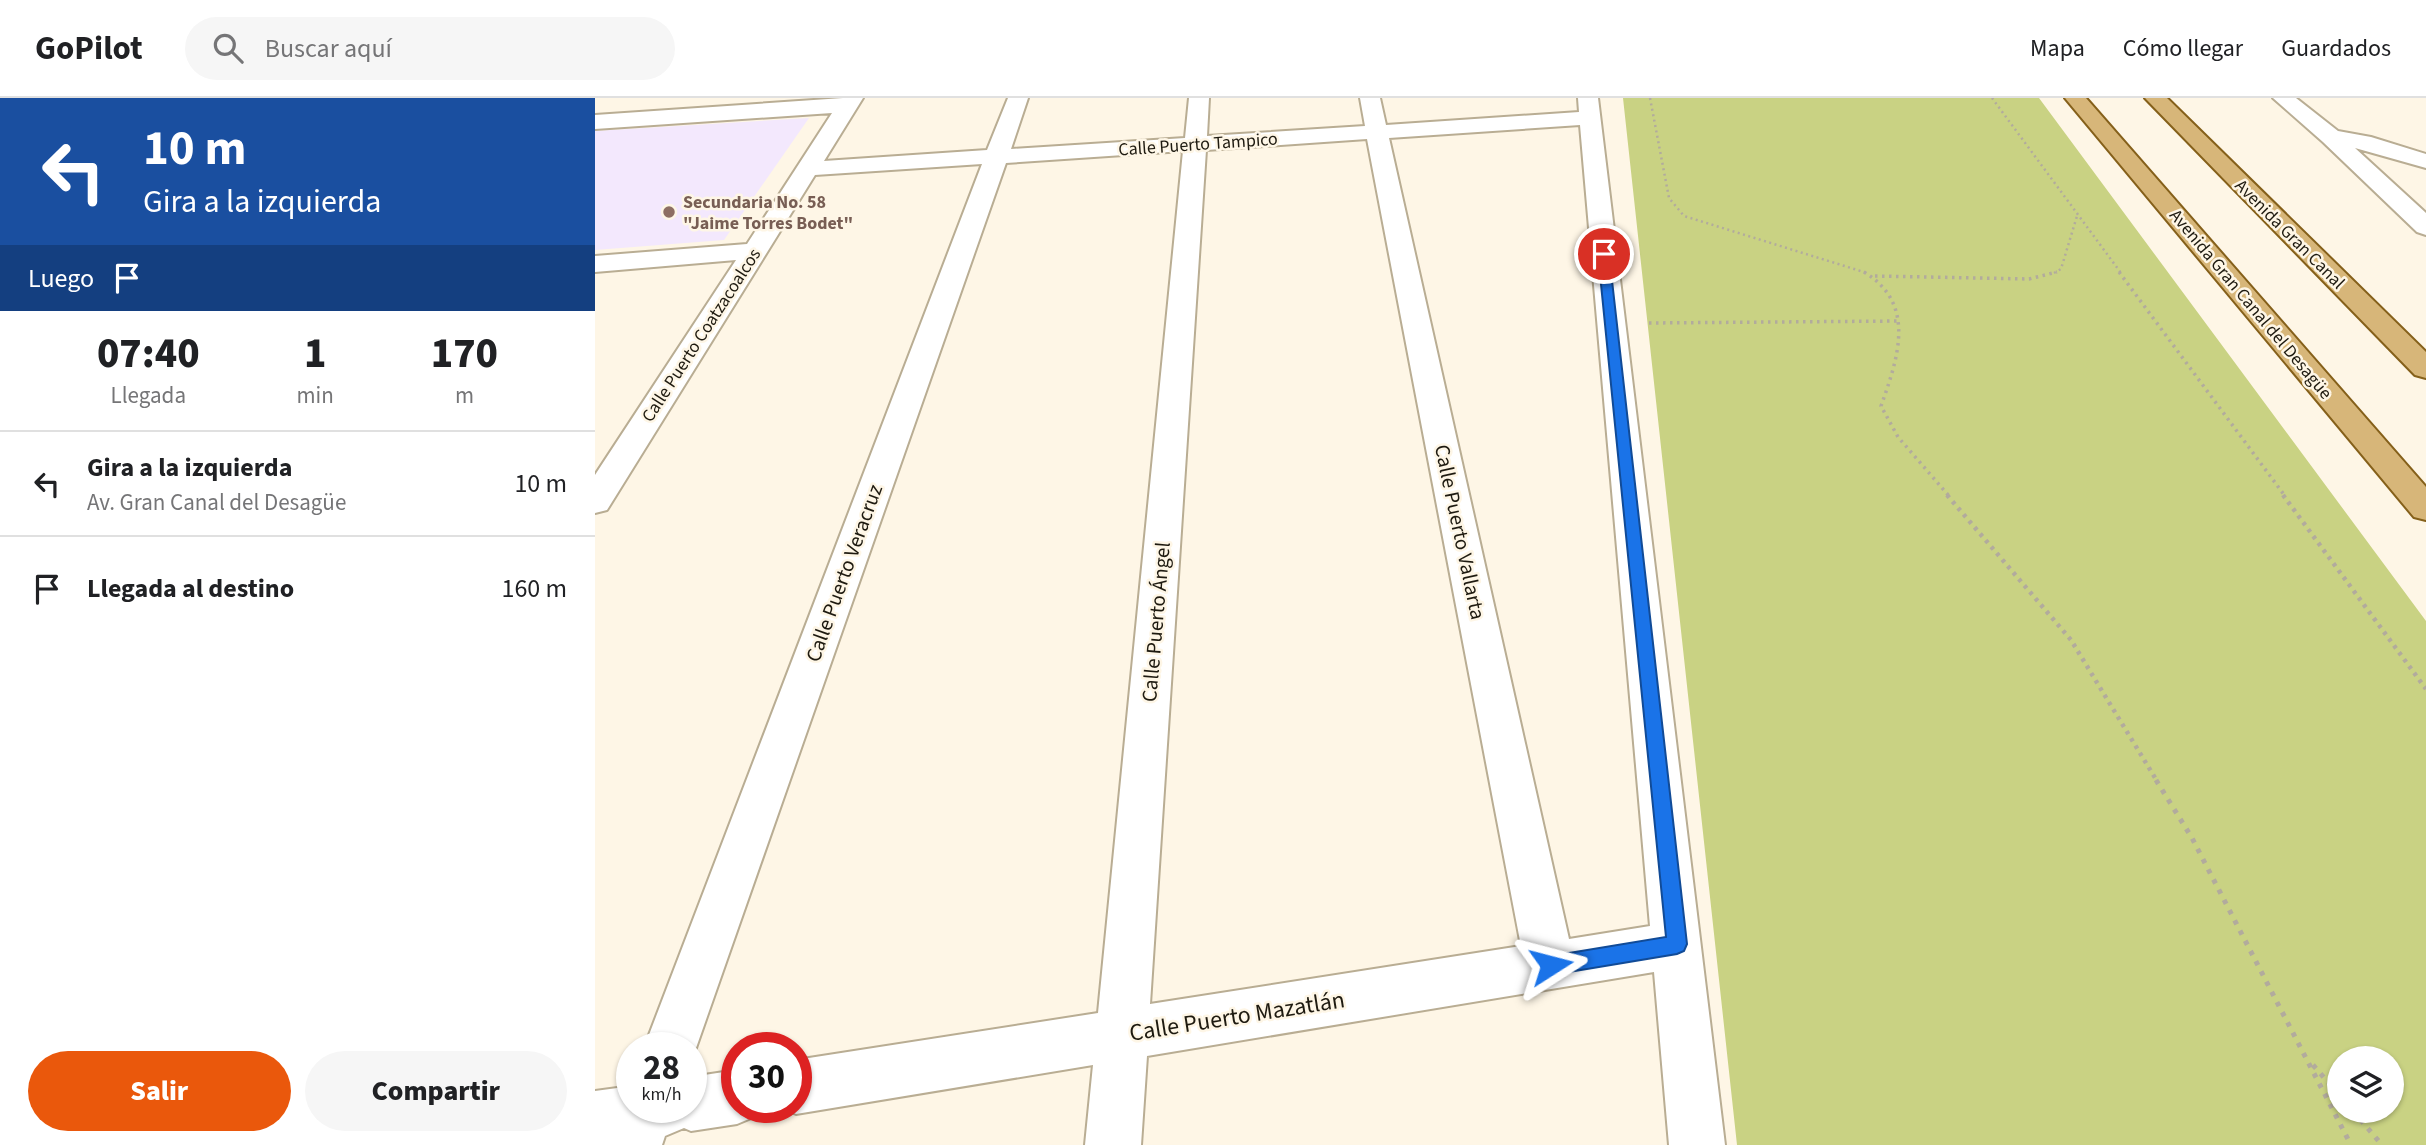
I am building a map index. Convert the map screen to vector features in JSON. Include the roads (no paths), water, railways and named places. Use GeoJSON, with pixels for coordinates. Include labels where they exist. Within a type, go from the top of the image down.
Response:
{"type":"FeatureCollection","features":[{"type":"Feature","properties":{"kind":"main road","name":"Avenida Gran Canal del Desagüe"},"geometry":{"type":"LineString","coordinates":[[2075,98],[2426,509]]}},
{"type":"Feature","properties":{"kind":"main road","name":"Avenida Gran Canal"},"geometry":{"type":"LineString","coordinates":[[2155,98],[2426,369]]}},
{"type":"Feature","properties":{"kind":"street"},"geometry":{"type":"LineString","coordinates":[[641,119],[661,98]]}},
{"type":"Feature","properties":{"kind":"street","name":"Calle Puerto Veracruz"},"geometry":{"type":"LineString","coordinates":[[676,1032],[1018,98]]}},
{"type":"Feature","properties":{"kind":"street","name":"Calle Puerto Ángel"},"geometry":{"type":"LineString","coordinates":[[1113,1145],[1199,98]]}},
{"type":"Feature","properties":{"kind":"street"},"geometry":{"type":"LineString","coordinates":[[2283,98],[2331,137],[2426,227]]}},
{"type":"Feature","properties":{"kind":"street"},"geometry":{"type":"LineString","coordinates":[[595,122],[850,102]]}},
{"type":"Feature","properties":{"kind":"street","name":"Calle Puerto Coatzacoalcos"},"geometry":{"type":"LineString","coordinates":[[595,502],[850,102]]}},
{"type":"Feature","properties":{"kind":"street"},"geometry":{"type":"LineString","coordinates":[[1589,108],[1697,1145]]}},
{"type":"Feature","properties":{"kind":"street","name":"Calle Puerto Tampico"},"geometry":{"type":"LineString","coordinates":[[807,169],[1195,144],[1374,115],[1589,108]]}},
{"type":"Feature","properties":{"kind":"street","name":"Calle Puerto Vallarta"},"geometry":{"type":"LineString","coordinates":[[1374,115],[1551,965]]}},
{"type":"Feature","properties":{"kind":"street"},"geometry":{"type":"LineString","coordinates":[[2331,137],[2363,142],[2426,161]]}},
{"type":"Feature","properties":{"kind":"street"},"geometry":{"type":"LineString","coordinates":[[595,264],[755,251]]}},
{"type":"Feature","properties":{"kind":"street","name":"Calle Puerto Mazatlán"},"geometry":{"type":"LineString","coordinates":[[812,1084],[1677,944]]}},
{"type":"Feature","properties":{"kind":"place","name":"Secundaria No. 58 \"Jaime Torres Bodet\""},"geometry":{"type":"Point","coordinates":[669,212]}}]}
